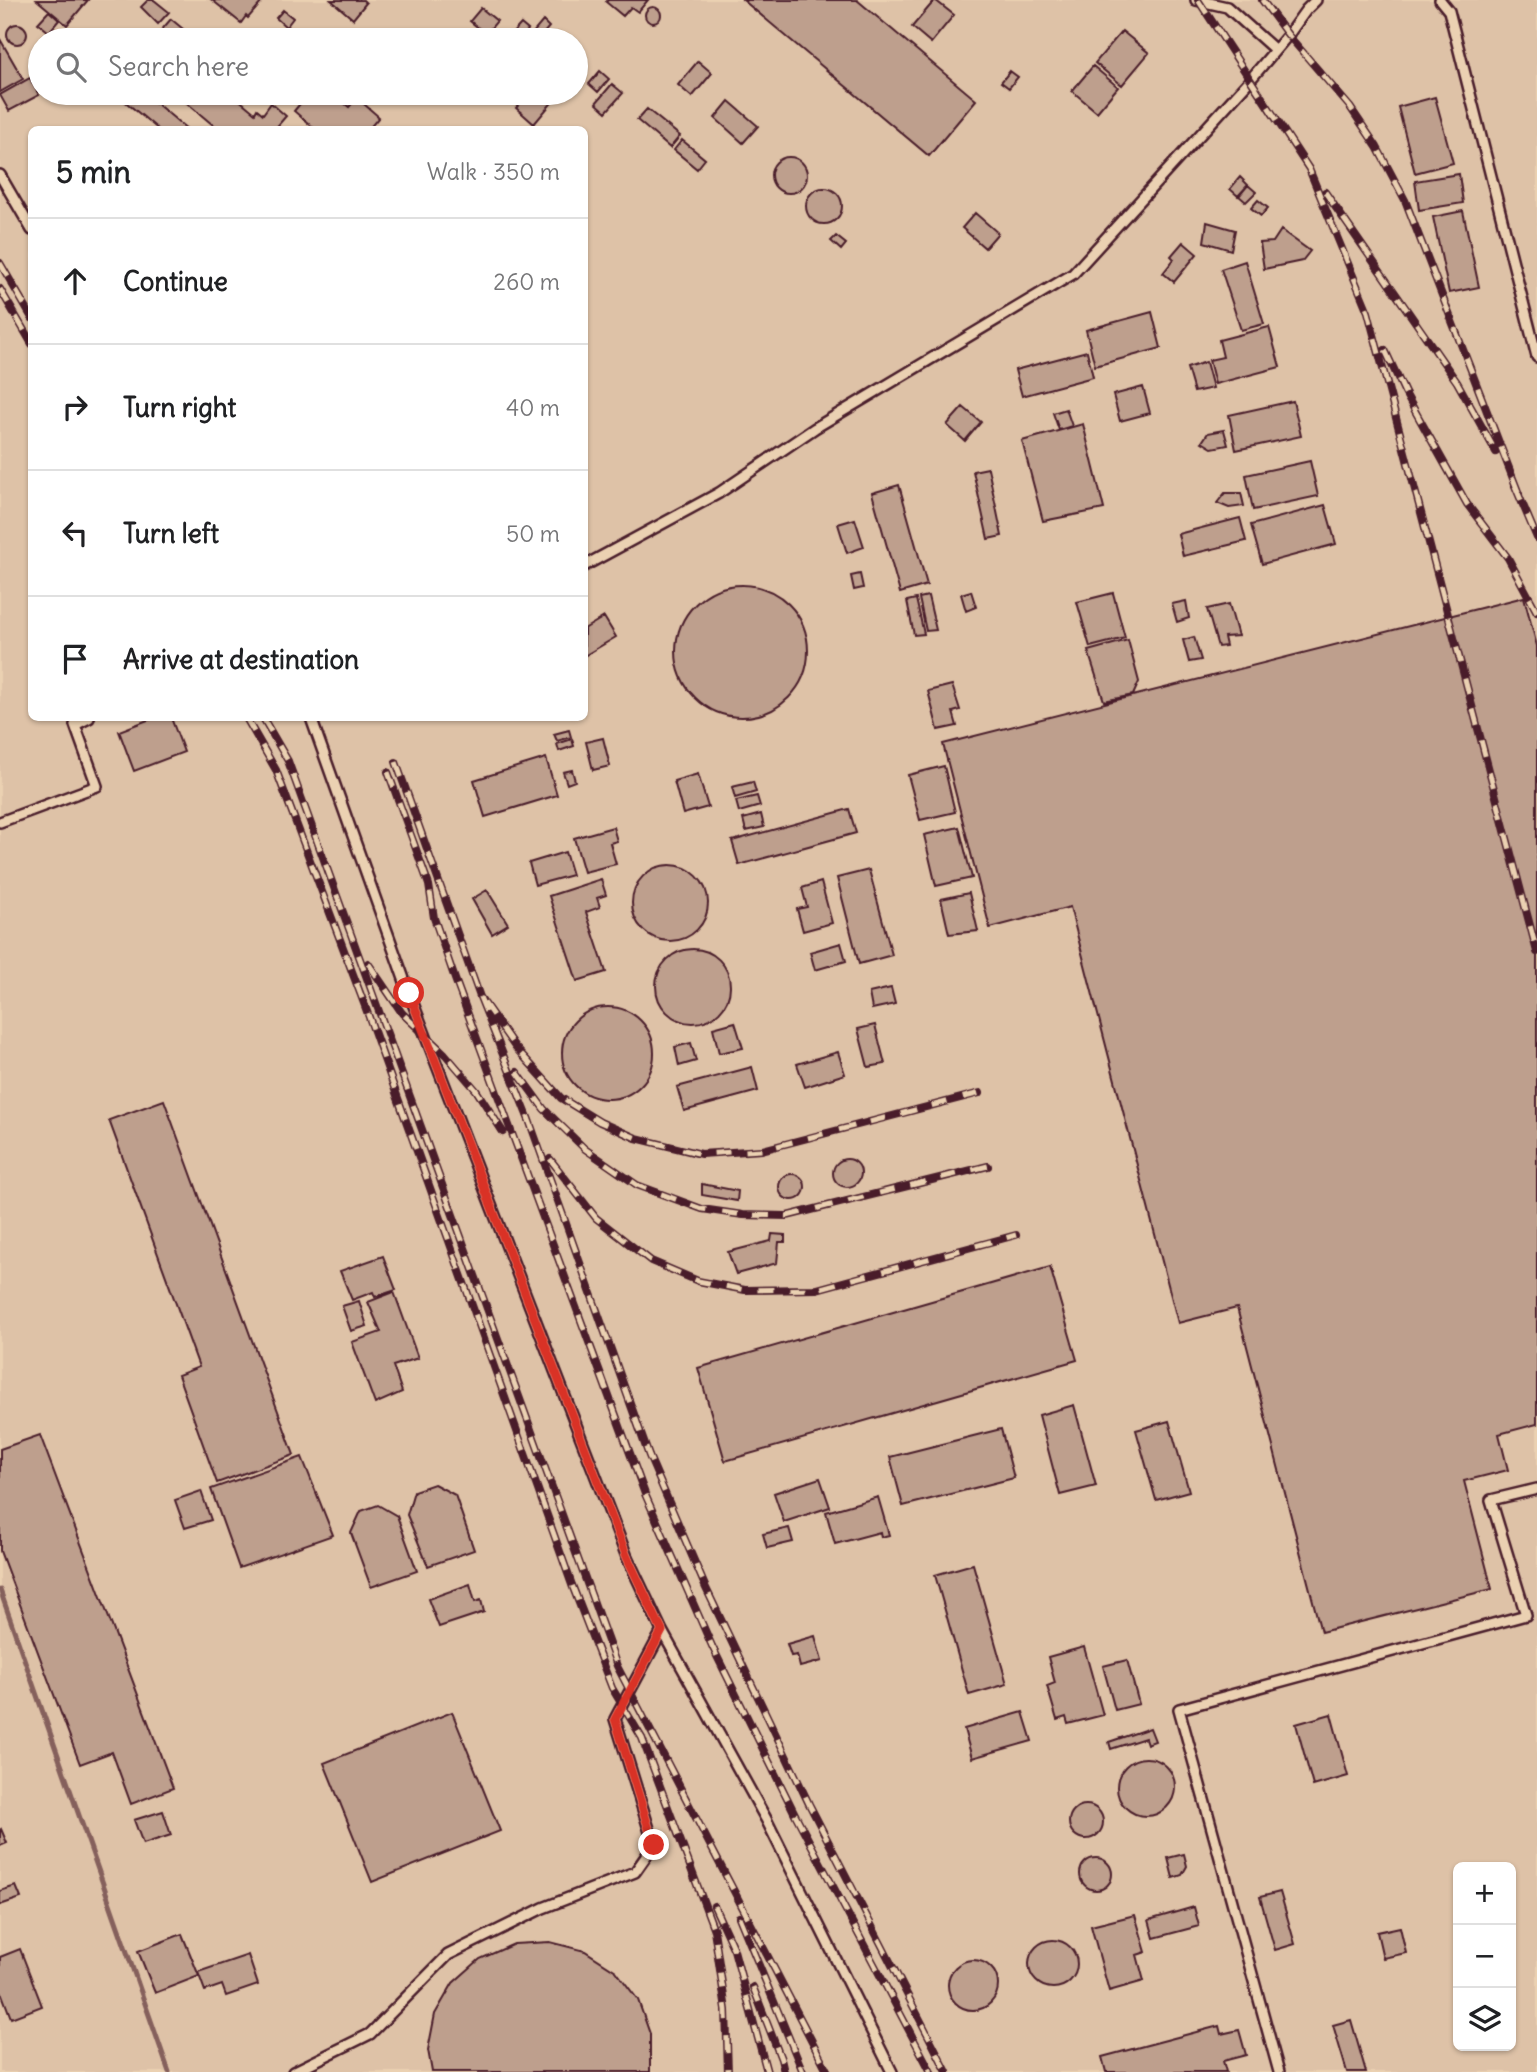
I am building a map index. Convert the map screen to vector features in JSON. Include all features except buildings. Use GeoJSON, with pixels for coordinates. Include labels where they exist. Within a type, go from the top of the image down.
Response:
{"type":"FeatureCollection","features":[{"type":"Feature","properties":{"kind":"lane"},"geometry":{"type":"LineString","coordinates":[[1196,0],[1227,7],[1274,49]]}},
{"type":"Feature","properties":{"kind":"lane"},"geometry":{"type":"LineString","coordinates":[[588,564],[719,494],[815,428],[1073,274],[1250,79],[1316,0]]}},
{"type":"Feature","properties":{"kind":"lane"},"geometry":{"type":"LineString","coordinates":[[1440,0],[1449,11],[1537,357]]}},
{"type":"Feature","properties":{"kind":"lane"},"geometry":{"type":"LineString","coordinates":[[0,175],[28,223]]}},
{"type":"Feature","properties":{"kind":"lane"},"geometry":{"type":"LineString","coordinates":[[0,822],[97,786],[75,725],[83,721]]}},
{"type":"Feature","properties":{"kind":"lane"},"geometry":{"type":"LineString","coordinates":[[312,721],[409,993],[627,1557],[662,1631],[766,1819],[892,2072]]}},
{"type":"Feature","properties":{"kind":"lane"},"geometry":{"type":"LineString","coordinates":[[1279,2072],[1179,1709],[1526,1615],[1491,1500],[1537,1489]]}},
{"type":"Feature","properties":{"kind":"lane"},"geometry":{"type":"LineString","coordinates":[[293,2072],[370,2034],[448,1955],[543,1908],[635,1872],[654,1845],[615,1719],[662,1631]]}},
{"type":"Feature","properties":{"kind":"shaded area"},"geometry":{"type":"Polygon","coordinates":[[[0,0],[1537,0],[1537,2072],[0,2072],[0,0]]]}},
{"type":"Feature","properties":{"kind":"waterway"},"geometry":{"type":"LineString","coordinates":[[0,1590],[169,2072]]}},
{"type":"Feature","properties":{"kind":"railway"},"geometry":{"type":"LineString","coordinates":[[1198,0],[1309,169],[1368,312],[1537,952]]}},
{"type":"Feature","properties":{"kind":"railway"},"geometry":{"type":"LineString","coordinates":[[1262,0],[1288,35],[1350,107],[1377,147],[1405,200],[1519,494]]}},
{"type":"Feature","properties":{"kind":"railway"},"geometry":{"type":"LineString","coordinates":[[1325,192],[1457,382],[1496,452]]}},
{"type":"Feature","properties":{"kind":"railway"},"geometry":{"type":"LineString","coordinates":[[0,263],[28,311]]}},
{"type":"Feature","properties":{"kind":"railway"},"geometry":{"type":"LineString","coordinates":[[0,289],[28,337]]}},
{"type":"Feature","properties":{"kind":"railway"},"geometry":{"type":"LineString","coordinates":[[1385,350],[1405,393],[1467,504],[1508,558],[1537,612]]}},
{"type":"Feature","properties":{"kind":"railway"},"geometry":{"type":"LineString","coordinates":[[1515,486],[1537,538]]}},
{"type":"Feature","properties":{"kind":"railway"},"geometry":{"type":"LineString","coordinates":[[248,721],[276,770],[365,1006],[572,1585],[612,1688],[642,1738],[714,1930],[726,2010],[728,2072]]}},
{"type":"Feature","properties":{"kind":"railway"},"geometry":{"type":"LineString","coordinates":[[265,721],[288,761],[617,1666],[828,2072]]}},
{"type":"Feature","properties":{"kind":"railway"},"geometry":{"type":"LineString","coordinates":[[396,762],[480,997],[515,1047],[561,1098],[600,1122],[636,1138],[701,1154],[762,1150],[980,1093]]}},
{"type":"Feature","properties":{"kind":"railway"},"geometry":{"type":"LineString","coordinates":[[388,772],[429,885],[434,918],[455,979],[645,1494],[712,1646],[796,1816],[931,2072]]}},
{"type":"Feature","properties":{"kind":"railway"},"geometry":{"type":"LineString","coordinates":[[368,963],[402,1013],[445,1054],[476,1090],[503,1132]]}},
{"type":"Feature","properties":{"kind":"railway"},"geometry":{"type":"LineString","coordinates":[[480,997],[529,1120],[649,1456],[705,1586],[809,1804],[947,2072]]}},
{"type":"Feature","properties":{"kind":"railway"},"geometry":{"type":"LineString","coordinates":[[517,1072],[544,1109],[585,1149],[637,1185],[702,1209],[743,1215],[787,1216],[988,1166]]}},
{"type":"Feature","properties":{"kind":"railway"},"geometry":{"type":"LineString","coordinates":[[550,1159],[596,1218],[651,1261],[698,1281],[745,1290],[817,1289],[1016,1235]]}},
{"type":"Feature","properties":{"kind":"railway"},"geometry":{"type":"LineString","coordinates":[[714,1906],[734,1950],[767,2072]]}},
{"type":"Feature","properties":{"kind":"railway"},"geometry":{"type":"LineString","coordinates":[[739,1917],[803,2072]]}},
{"type":"Feature","properties":{"kind":"railway"},"geometry":{"type":"LineString","coordinates":[[753,1987],[784,2072]]}},
{"type":"Feature","properties":{"kind":"route"},"geometry":{"type":"LineString","coordinates":[[409,993],[627,1557],[662,1631],[615,1719],[654,1845]]}}]}
